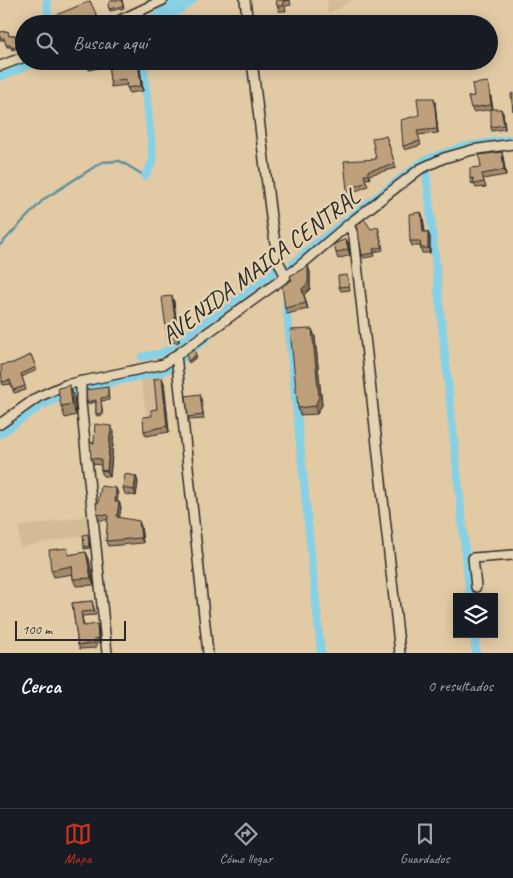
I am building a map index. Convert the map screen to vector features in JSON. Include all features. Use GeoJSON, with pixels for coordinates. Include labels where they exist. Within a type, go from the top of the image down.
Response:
{"type":"FeatureCollection","features":[{"type":"Feature","properties":{"kind":"street"},"geometry":{"type":"LineString","coordinates":[[131,15],[163,0]]}},
{"type":"Feature","properties":{"kind":"street"},"geometry":{"type":"LineString","coordinates":[[245,0],[247,15]]}},
{"type":"Feature","properties":{"kind":"street"},"geometry":{"type":"LineString","coordinates":[[0,66],[15,60]]}},
{"type":"Feature","properties":{"kind":"street"},"geometry":{"type":"LineString","coordinates":[[253,70],[278,261],[285,275]]}},
{"type":"Feature","properties":{"kind":"street","name":"AVENIDA MAICA CENTRAL"},"geometry":{"type":"LineString","coordinates":[[0,424],[38,397],[65,385],[153,367],[176,356],[285,275],[295,270],[349,224],[430,164],[472,150],[513,144]]}},
{"type":"Feature","properties":{"kind":"street"},"geometry":{"type":"LineString","coordinates":[[349,224],[354,237],[366,333],[400,653]]}},
{"type":"Feature","properties":{"kind":"street"},"geometry":{"type":"LineString","coordinates":[[176,356],[208,653]]}},
{"type":"Feature","properties":{"kind":"street"},"geometry":{"type":"LineString","coordinates":[[81,381],[81,403],[107,653]]}},
{"type":"Feature","properties":{"kind":"street"},"geometry":{"type":"LineString","coordinates":[[476,587],[473,558],[513,555]]}},
{"type":"Feature","properties":{"kind":"shaded area"},"geometry":{"type":"Polygon","coordinates":[[[327,0],[352,0],[328,14],[327,0]]]}},
{"type":"Feature","properties":{"kind":"shaded area"},"geometry":{"type":"Polygon","coordinates":[[[164,371],[170,433],[150,434],[140,376],[164,371]]]}},
{"type":"Feature","properties":{"kind":"shaded area"},"geometry":{"type":"Polygon","coordinates":[[[88,516],[91,534],[20,547],[19,527],[88,516]]]}},
{"type":"Feature","properties":{"kind":"building"},"geometry":{"type":"Polygon","coordinates":[[[112,0],[122,0],[123,6],[109,9],[108,4],[112,0]]]}},
{"type":"Feature","properties":{"kind":"building"},"geometry":{"type":"Polygon","coordinates":[[[276,0],[289,0],[283,1],[284,6],[277,6],[276,0]]]}},
{"type":"Feature","properties":{"kind":"building"},"geometry":{"type":"Polygon","coordinates":[[[90,1],[97,15],[56,15],[90,1]]]}},
{"type":"Feature","properties":{"kind":"building"},"geometry":{"type":"Polygon","coordinates":[[[8,31],[9,36],[15,35],[15,47],[12,48],[11,45],[6,45],[4,38],[0,38],[0,32],[8,31]]]}},
{"type":"Feature","properties":{"kind":"building"},"geometry":{"type":"Polygon","coordinates":[[[109,70],[139,70],[141,86],[127,88],[126,79],[110,81],[109,70]]]}},
{"type":"Feature","properties":{"kind":"building"},"geometry":{"type":"Polygon","coordinates":[[[488,82],[491,105],[471,108],[468,97],[474,96],[472,84],[488,82]]]}},
{"type":"Feature","properties":{"kind":"building"},"geometry":{"type":"Polygon","coordinates":[[[513,93],[513,111],[511,94],[513,93]]]}},
{"type":"Feature","properties":{"kind":"building"},"geometry":{"type":"Polygon","coordinates":[[[417,98],[434,98],[437,129],[417,131],[420,141],[403,146],[401,120],[419,115],[417,98]]]}},
{"type":"Feature","properties":{"kind":"building"},"geometry":{"type":"Polygon","coordinates":[[[491,109],[501,109],[504,125],[491,127],[491,109]]]}},
{"type":"Feature","properties":{"kind":"building"},"geometry":{"type":"Polygon","coordinates":[[[386,136],[395,164],[368,171],[368,175],[364,175],[366,182],[347,190],[344,161],[376,159],[372,138],[386,136]]]}},
{"type":"Feature","properties":{"kind":"building"},"geometry":{"type":"Polygon","coordinates":[[[502,152],[504,170],[482,174],[484,182],[474,184],[473,178],[470,179],[470,168],[481,167],[479,155],[502,152]]]}},
{"type":"Feature","properties":{"kind":"building"},"geometry":{"type":"Polygon","coordinates":[[[421,212],[423,232],[428,232],[428,248],[421,248],[420,241],[410,241],[409,214],[421,212]]]}},
{"type":"Feature","properties":{"kind":"building"},"geometry":{"type":"Polygon","coordinates":[[[364,219],[371,229],[378,227],[382,247],[373,249],[374,253],[362,255],[357,226],[364,219]]]}},
{"type":"Feature","properties":{"kind":"building"},"geometry":{"type":"Polygon","coordinates":[[[346,239],[348,249],[336,253],[334,244],[346,239]]]}},
{"type":"Feature","properties":{"kind":"building"},"geometry":{"type":"Polygon","coordinates":[[[308,266],[308,283],[302,289],[306,303],[285,308],[282,286],[292,280],[290,276],[308,266]]]}},
{"type":"Feature","properties":{"kind":"building"},"geometry":{"type":"Polygon","coordinates":[[[347,275],[349,286],[339,287],[338,276],[347,275]]]}},
{"type":"Feature","properties":{"kind":"building"},"geometry":{"type":"Polygon","coordinates":[[[172,296],[177,336],[167,337],[162,297],[172,296]]]}},
{"type":"Feature","properties":{"kind":"building"},"geometry":{"type":"Polygon","coordinates":[[[312,329],[319,397],[315,406],[298,408],[290,330],[312,329]]]}},
{"type":"Feature","properties":{"kind":"building"},"geometry":{"type":"Polygon","coordinates":[[[194,349],[196,355],[188,361],[186,354],[194,349]]]}},
{"type":"Feature","properties":{"kind":"building"},"geometry":{"type":"Polygon","coordinates":[[[31,355],[36,367],[21,374],[25,386],[13,390],[10,380],[2,382],[1,365],[13,363],[31,355]]]}},
{"type":"Feature","properties":{"kind":"building"},"geometry":{"type":"Polygon","coordinates":[[[162,378],[167,426],[144,431],[143,417],[152,416],[151,410],[157,409],[154,379],[162,378]]]}},
{"type":"Feature","properties":{"kind":"building"},"geometry":{"type":"Polygon","coordinates":[[[70,385],[72,404],[61,406],[58,388],[70,385]]]}},
{"type":"Feature","properties":{"kind":"building"},"geometry":{"type":"Polygon","coordinates":[[[108,387],[108,397],[101,398],[102,413],[96,414],[96,400],[87,402],[86,390],[108,387]]]}},
{"type":"Feature","properties":{"kind":"building"},"geometry":{"type":"Polygon","coordinates":[[[200,394],[203,415],[188,417],[186,396],[200,394]]]}},
{"type":"Feature","properties":{"kind":"building"},"geometry":{"type":"Polygon","coordinates":[[[95,424],[111,426],[107,471],[101,470],[101,459],[91,458],[90,442],[94,443],[95,424]]]}},
{"type":"Feature","properties":{"kind":"building"},"geometry":{"type":"Polygon","coordinates":[[[125,474],[136,476],[134,490],[123,488],[125,474]]]}},
{"type":"Feature","properties":{"kind":"building"},"geometry":{"type":"Polygon","coordinates":[[[101,486],[116,488],[115,502],[119,502],[117,517],[139,521],[141,538],[106,541],[108,515],[97,514],[96,503],[98,503],[101,486]]]}},
{"type":"Feature","properties":{"kind":"building"},"geometry":{"type":"Polygon","coordinates":[[[88,534],[89,546],[84,547],[83,535],[88,534]]]}},
{"type":"Feature","properties":{"kind":"building"},"geometry":{"type":"Polygon","coordinates":[[[67,548],[68,555],[86,552],[91,578],[73,579],[72,566],[51,570],[49,550],[67,548]]]}},
{"type":"Feature","properties":{"kind":"building"},"geometry":{"type":"Polygon","coordinates":[[[92,601],[94,611],[81,612],[83,626],[97,624],[98,639],[94,639],[95,643],[78,645],[72,603],[92,601]]]}},
{"type":"Feature","properties":{"kind":"waterway"},"geometry":{"type":"LineString","coordinates":[[47,0],[48,15]]}},
{"type":"Feature","properties":{"kind":"waterway"},"geometry":{"type":"LineString","coordinates":[[158,15],[178,0]]}},
{"type":"Feature","properties":{"kind":"waterway"},"geometry":{"type":"LineString","coordinates":[[172,15],[193,0]]}},
{"type":"Feature","properties":{"kind":"waterway"},"geometry":{"type":"LineString","coordinates":[[0,77],[17,70]]}},
{"type":"Feature","properties":{"kind":"waterway"},"geometry":{"type":"LineString","coordinates":[[144,70],[153,161],[145,176]]}},
{"type":"Feature","properties":{"kind":"waterway"},"geometry":{"type":"LineString","coordinates":[[288,269],[309,249],[425,160],[461,147],[513,139]]}},
{"type":"Feature","properties":{"kind":"waterway"},"geometry":{"type":"LineString","coordinates":[[0,245],[44,199],[102,162],[120,161],[145,176]]}},
{"type":"Feature","properties":{"kind":"waterway"},"geometry":{"type":"LineString","coordinates":[[426,170],[470,593]]}},
{"type":"Feature","properties":{"kind":"waterway"},"geometry":{"type":"LineString","coordinates":[[142,357],[162,353],[275,271],[273,254]]}},
{"type":"Feature","properties":{"kind":"waterway"},"geometry":{"type":"LineString","coordinates":[[286,304],[321,653]]}},
{"type":"Feature","properties":{"kind":"waterway"},"geometry":{"type":"LineString","coordinates":[[183,358],[209,336]]}},
{"type":"Feature","properties":{"kind":"waterway"},"geometry":{"type":"LineString","coordinates":[[88,387],[164,371],[173,366]]}},
{"type":"Feature","properties":{"kind":"waterway"},"geometry":{"type":"LineString","coordinates":[[0,434],[42,405],[74,391]]}},
{"type":"Feature","properties":{"kind":"waterway"},"geometry":{"type":"LineString","coordinates":[[474,638],[476,653]]}}]}
